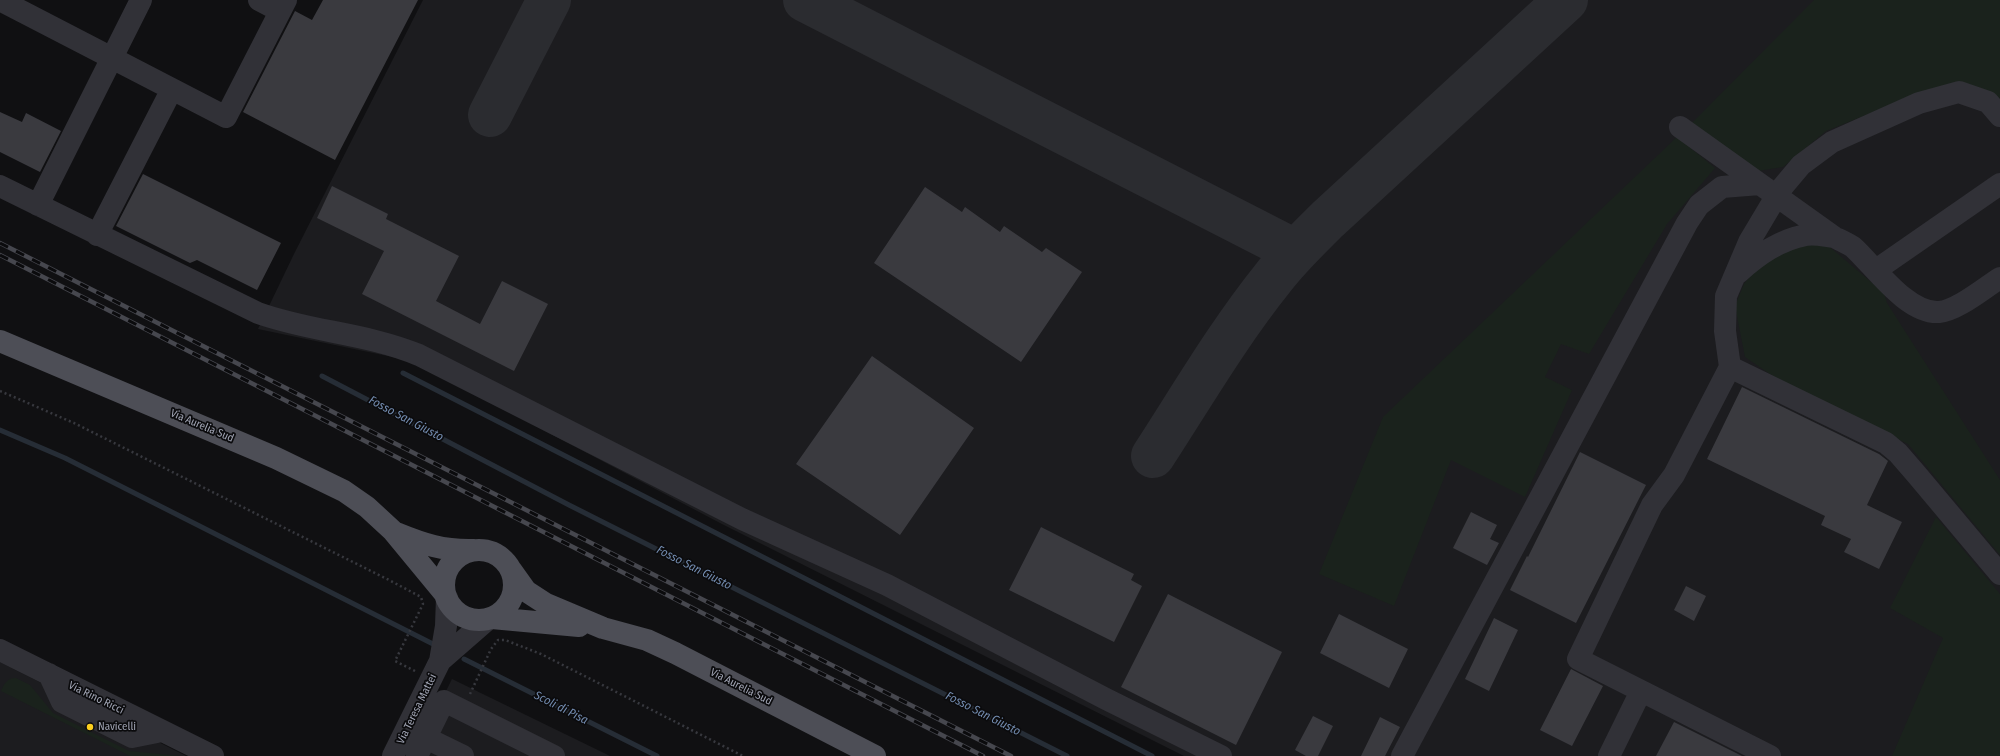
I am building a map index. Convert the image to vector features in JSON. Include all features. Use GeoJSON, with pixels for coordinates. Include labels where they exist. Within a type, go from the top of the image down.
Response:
{"type":"FeatureCollection","features":[{"type":"Feature","properties":{"kind":"main road","name":"Via Aurelia Sud"},"geometry":{"type":"LineString","coordinates":[[0,341],[276,458],[332,484],[366,507],[393,531]]}},
{"type":"Feature","properties":{"kind":"main road"},"geometry":{"type":"LineString","coordinates":[[393,531],[435,547],[483,550],[495,554],[503,559],[526,591],[534,597],[560,611],[603,628]]}},
{"type":"Feature","properties":{"kind":"main road"},"geometry":{"type":"LineString","coordinates":[[393,531],[446,596],[452,608],[465,618],[476,621],[490,619],[603,628]]}},
{"type":"Feature","properties":{"kind":"main road"},"geometry":{"type":"LineString","coordinates":[[446,596],[444,580],[449,568],[461,555],[474,550]]}},
{"type":"Feature","properties":{"kind":"main road"},"geometry":{"type":"LineString","coordinates":[[490,619],[506,609],[513,596],[514,580],[511,570]]}},
{"type":"Feature","properties":{"kind":"main road","name":"Via Aurelia Sud"},"geometry":{"type":"LineString","coordinates":[[603,628],[647,640],[675,653],[875,756]]}},
{"type":"Feature","properties":{"kind":"street"},"geometry":{"type":"LineString","coordinates":[[0,0],[226,117],[283,6],[259,0]]}},
{"type":"Feature","properties":{"kind":"street"},"geometry":{"type":"LineString","coordinates":[[38,205],[142,0]]}},
{"type":"Feature","properties":{"kind":"street"},"geometry":{"type":"LineString","coordinates":[[96,235],[172,90]]}},
{"type":"Feature","properties":{"kind":"street"},"geometry":{"type":"LineString","coordinates":[[1770,756],[1578,660],[1652,505],[1674,475],[1730,367],[1725,331],[1726,296],[1749,242],[1768,190],[1832,142],[1919,103],[1959,92],[1988,102],[2000,116]]}},
{"type":"Feature","properties":{"kind":"street"},"geometry":{"type":"LineString","coordinates":[[1680,127],[1834,237],[1851,246],[1913,305],[1924,311],[1939,312],[1958,305],[2000,278]]}},
{"type":"Feature","properties":{"kind":"street"},"geometry":{"type":"LineString","coordinates":[[1876,270],[2000,184]]}},
{"type":"Feature","properties":{"kind":"street"},"geometry":{"type":"LineString","coordinates":[[0,186],[96,235],[258,313],[280,321],[379,340],[420,355],[742,519],[888,585],[1106,699],[1222,756]]}},
{"type":"Feature","properties":{"kind":"street"},"geometry":{"type":"LineString","coordinates":[[1402,756],[1687,223],[1699,205],[1722,187],[1768,190]]}},
{"type":"Feature","properties":{"kind":"street"},"geometry":{"type":"LineString","coordinates":[[1735,275],[1761,252],[1783,242],[1807,234],[1834,237]]}},
{"type":"Feature","properties":{"kind":"street"},"geometry":{"type":"LineString","coordinates":[[1730,367],[1886,444],[1898,453],[2000,574]]}},
{"type":"Feature","properties":{"kind":"street"},"geometry":{"type":"LineString","coordinates":[[440,661],[446,626],[446,596]]}},
{"type":"Feature","properties":{"kind":"street"},"geometry":{"type":"LineString","coordinates":[[440,661],[490,619]]}},
{"type":"Feature","properties":{"kind":"street","name":"Via Rino Ricci"},"geometry":{"type":"LineString","coordinates":[[2,657],[48,674],[213,756]]}},
{"type":"Feature","properties":{"kind":"street","name":"Via Teresa Mattei"},"geometry":{"type":"LineString","coordinates":[[393,756],[440,661]]}},
{"type":"Feature","properties":{"kind":"street"},"geometry":{"type":"LineString","coordinates":[[1609,756],[1641,691]]}},
{"type":"Feature","properties":{"kind":"street"},"geometry":{"type":"LineString","coordinates":[[463,756],[422,747],[444,701],[554,756]]}},
{"type":"Feature","properties":{"kind":"path"},"geometry":{"type":"LineString","coordinates":[[0,391],[74,423],[421,597],[423,604],[420,612],[395,661],[419,673]]}},
{"type":"Feature","properties":{"kind":"path"},"geometry":{"type":"LineString","coordinates":[[473,686],[491,648],[498,640],[505,640],[541,654],[743,756]]}},
{"type":"Feature","properties":{"kind":"shaded area"},"geometry":{"type":"Polygon","coordinates":[[[423,0],[2000,0],[2000,756],[1184,756],[722,524],[412,361],[258,329],[294,254],[423,0]]]}},
{"type":"Feature","properties":{"kind":"shaded area"},"geometry":{"type":"Polygon","coordinates":[[[1814,0],[2000,0],[2000,101],[1904,100],[1826,131],[1783,167],[1758,171],[1692,123],[1814,0]]]}},
{"type":"Feature","properties":{"kind":"shaded area"},"geometry":{"type":"Polygon","coordinates":[[[1677,137],[1715,168],[1667,224],[1589,354],[1561,344],[1545,377],[1572,390],[1525,497],[1451,460],[1394,606],[1319,574],[1383,417],[1677,137]]]}},
{"type":"Feature","properties":{"kind":"shaded area"},"geometry":{"type":"Polygon","coordinates":[[[1825,243],[1884,293],[1887,303],[2000,480],[2000,555],[1908,444],[1792,389],[1745,357],[1735,306],[1744,284],[1763,260],[1785,248],[1825,243]]]}},
{"type":"Feature","properties":{"kind":"shaded area"},"geometry":{"type":"Polygon","coordinates":[[[1936,517],[2000,594],[2000,756],[1892,756],[1943,638],[1890,608],[1936,517]]]}},
{"type":"Feature","properties":{"kind":"shaded area"},"geometry":{"type":"Polygon","coordinates":[[[0,662],[186,756],[0,756],[0,662]]]}},
{"type":"Feature","properties":{"kind":"shaded area"},"geometry":{"type":"Polygon","coordinates":[[[16,678],[30,685],[53,713],[129,751],[180,756],[130,756],[1,691],[8,680],[16,678]]]}},
{"type":"Feature","properties":{"kind":"shaded area"},"geometry":{"type":"Polygon","coordinates":[[[452,679],[610,756],[414,756],[452,679]]]}},
{"type":"Feature","properties":{"kind":"building"},"geometry":{"type":"Polygon","coordinates":[[[323,0],[418,0],[335,160],[243,112],[295,11],[312,20],[323,0]]]}},
{"type":"Feature","properties":{"kind":"building"},"geometry":{"type":"Polygon","coordinates":[[[0,112],[22,122],[26,113],[61,131],[40,172],[0,152],[0,112]]]}},
{"type":"Feature","properties":{"kind":"building"},"geometry":{"type":"Polygon","coordinates":[[[143,174],[281,243],[257,290],[197,260],[190,263],[116,226],[143,174]]]}},
{"type":"Feature","properties":{"kind":"building"},"geometry":{"type":"Polygon","coordinates":[[[332,186],[388,214],[386,219],[459,256],[436,301],[480,324],[502,281],[548,304],[514,371],[362,294],[384,251],[317,218],[332,186]]]}},
{"type":"Feature","properties":{"kind":"building"},"geometry":{"type":"Polygon","coordinates":[[[925,187],[962,212],[965,207],[1000,232],[1004,226],[1042,252],[1046,248],[1082,272],[1021,362],[874,263],[925,187]]]}},
{"type":"Feature","properties":{"kind":"building"},"geometry":{"type":"Polygon","coordinates":[[[872,356],[974,428],[900,535],[796,464],[872,356]]]}},
{"type":"Feature","properties":{"kind":"building"},"geometry":{"type":"Polygon","coordinates":[[[1742,387],[1879,454],[1888,461],[1867,505],[1902,522],[1879,569],[1844,552],[1851,539],[1821,525],[1825,516],[1707,459],[1742,387]]]}},
{"type":"Feature","properties":{"kind":"building"},"geometry":{"type":"Polygon","coordinates":[[[1580,452],[1646,485],[1576,623],[1510,590],[1580,452]]]}},
{"type":"Feature","properties":{"kind":"building"},"geometry":{"type":"Polygon","coordinates":[[[1471,512],[1497,525],[1490,539],[1499,543],[1487,565],[1453,548],[1471,512]]]}},
{"type":"Feature","properties":{"kind":"building"},"geometry":{"type":"Polygon","coordinates":[[[1041,527],[1134,574],[1131,580],[1142,586],[1114,642],[1009,590],[1041,527]]]}},
{"type":"Feature","properties":{"kind":"building"},"geometry":{"type":"Polygon","coordinates":[[[1686,586],[1706,596],[1694,621],[1674,610],[1686,586]]]}},
{"type":"Feature","properties":{"kind":"building"},"geometry":{"type":"Polygon","coordinates":[[[1168,594],[1282,652],[1236,745],[1121,687],[1168,594]]]}},
{"type":"Feature","properties":{"kind":"building"},"geometry":{"type":"Polygon","coordinates":[[[1339,614],[1408,649],[1389,688],[1320,653],[1339,614]]]}},
{"type":"Feature","properties":{"kind":"building"},"geometry":{"type":"Polygon","coordinates":[[[1494,618],[1518,630],[1489,691],[1465,679],[1494,618]]]}},
{"type":"Feature","properties":{"kind":"building"},"geometry":{"type":"Polygon","coordinates":[[[1571,669],[1603,686],[1572,746],[1540,730],[1571,669]]]}},
{"type":"Feature","properties":{"kind":"building"},"geometry":{"type":"Polygon","coordinates":[[[1313,716],[1333,726],[1318,756],[1306,756],[1295,750],[1313,716]]]}},
{"type":"Feature","properties":{"kind":"building"},"geometry":{"type":"Polygon","coordinates":[[[1380,717],[1400,727],[1385,756],[1361,756],[1380,717]]]}},
{"type":"Feature","properties":{"kind":"building"},"geometry":{"type":"Polygon","coordinates":[[[1674,722],[1742,756],[1656,756],[1674,722]]]}},
{"type":"Feature","properties":{"kind":"waterway"},"geometry":{"type":"LineString","coordinates":[[403,373],[1152,756]]}},
{"type":"Feature","properties":{"kind":"waterway","name":"Fosso San Giusto"},"geometry":{"type":"LineString","coordinates":[[322,376],[569,505],[1067,756]]}},
{"type":"Feature","properties":{"kind":"waterway"},"geometry":{"type":"LineString","coordinates":[[0,430],[65,458],[435,645]]}},
{"type":"Feature","properties":{"kind":"waterway","name":"Scoli di Pisa"},"geometry":{"type":"LineString","coordinates":[[464,659],[657,756]]}},
{"type":"Feature","properties":{"kind":"taxiway"},"geometry":{"type":"LineString","coordinates":[[490,115],[549,0]]}},
{"type":"Feature","properties":{"kind":"taxiway"},"geometry":{"type":"LineString","coordinates":[[805,0],[1295,251]]}},
{"type":"Feature","properties":{"kind":"taxiway"},"geometry":{"type":"LineString","coordinates":[[1153,456],[1241,321],[1292,255],[1327,220],[1566,0]]}},
{"type":"Feature","properties":{"kind":"railway"},"geometry":{"type":"LineString","coordinates":[[0,243],[1011,756]]}},
{"type":"Feature","properties":{"kind":"railway"},"geometry":{"type":"LineString","coordinates":[[0,255],[983,756]]}},
{"type":"Feature","properties":{"kind":"place","name":"Navicelli"},"geometry":{"type":"Point","coordinates":[90,727]}}]}
